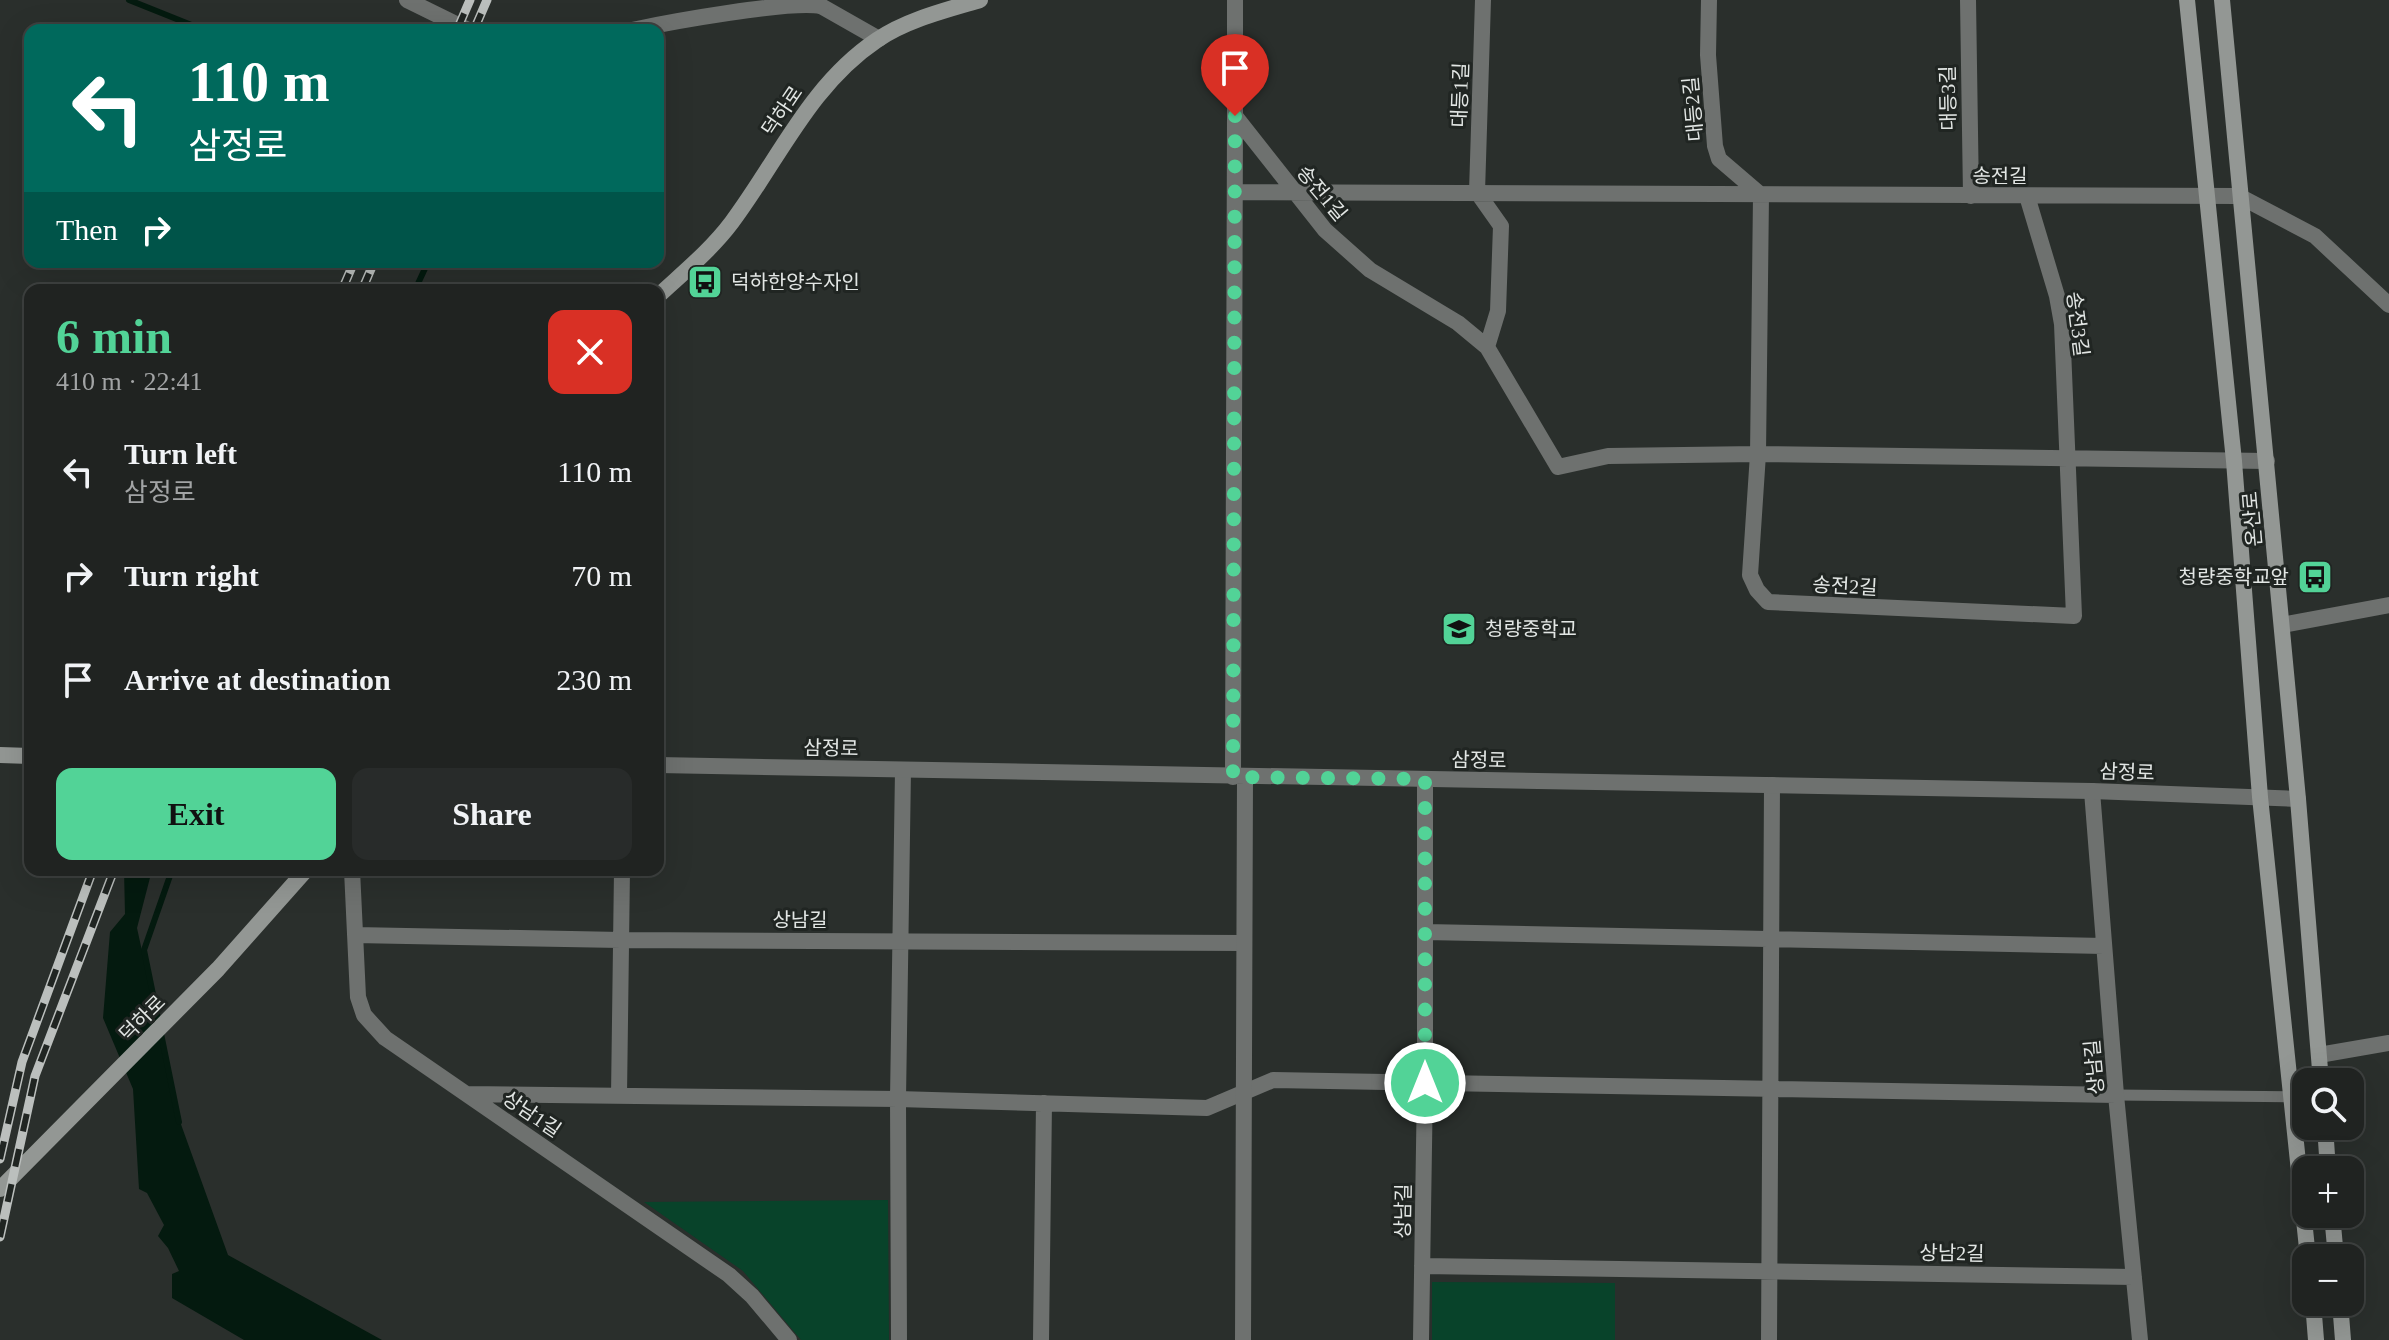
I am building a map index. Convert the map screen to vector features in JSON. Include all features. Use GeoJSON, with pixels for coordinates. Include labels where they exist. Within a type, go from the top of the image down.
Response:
{"type":"FeatureCollection","features":[{"type":"Feature","properties":{"kind":"main road","name":"덕하로"},"geometry":{"type":"LineString","coordinates":[[664,290],[712,246],[732,222],[814,97],[834,74],[879,39],[943,11],[980,0]]}},
{"type":"Feature","properties":{"kind":"main road"},"geometry":{"type":"LineString","coordinates":[[2187,0],[2234,461],[2260,797],[2295,1068]]}},
{"type":"Feature","properties":{"kind":"main road","name":"온산로"},"geometry":{"type":"LineString","coordinates":[[2222,0],[2267,461],[2320,1068]]}},
{"type":"Feature","properties":{"kind":"main road"},"geometry":{"type":"LineString","coordinates":[[0,755],[24,756]]}},
{"type":"Feature","properties":{"kind":"main road","name":"덕하로"},"geometry":{"type":"LineString","coordinates":[[0,1189],[218,969],[301,876]]}},
{"type":"Feature","properties":{"kind":"main road"},"geometry":{"type":"LineString","coordinates":[[2301,1140],[2307,1244]]}},
{"type":"Feature","properties":{"kind":"main road"},"geometry":{"type":"LineString","coordinates":[[2314,1316],[2316,1340]]}},
{"type":"Feature","properties":{"kind":"main road"},"geometry":{"type":"LineString","coordinates":[[2341,1316],[2343,1340]]}},
{"type":"Feature","properties":{"kind":"street"},"geometry":{"type":"LineString","coordinates":[[407,0],[456,24]]}},
{"type":"Feature","properties":{"kind":"street"},"geometry":{"type":"LineString","coordinates":[[1235,0],[1239,777],[1244,943],[1243,1340]]}},
{"type":"Feature","properties":{"kind":"street","name":"대등1길"},"geometry":{"type":"LineString","coordinates":[[1477,192],[1483,0]]}},
{"type":"Feature","properties":{"kind":"street","name":"대등2길"},"geometry":{"type":"LineString","coordinates":[[1709,0],[1708,55],[1715,146],[1719,159],[1761,195]]}},
{"type":"Feature","properties":{"kind":"street","name":"대등3길"},"geometry":{"type":"LineString","coordinates":[[1968,0],[1971,196]]}},
{"type":"Feature","properties":{"kind":"street"},"geometry":{"type":"LineString","coordinates":[[663,24],[781,1],[811,1],[879,39]]}},
{"type":"Feature","properties":{"kind":"street","name":"송전1길"},"geometry":{"type":"LineString","coordinates":[[1235,116],[1325,230],[1370,270],[1458,323],[1487,347],[1558,467],[1608,456],[1758,454]]}},
{"type":"Feature","properties":{"kind":"street","name":"송전길"},"geometry":{"type":"LineString","coordinates":[[1236,192],[2239,196]]}},
{"type":"Feature","properties":{"kind":"street"},"geometry":{"type":"LineString","coordinates":[[1477,192],[1501,226],[1498,311],[1487,347]]}},
{"type":"Feature","properties":{"kind":"street","name":"송전2길"},"geometry":{"type":"LineString","coordinates":[[1761,195],[1758,454],[1750,575],[1757,590],[1768,602],[2074,616]]}},
{"type":"Feature","properties":{"kind":"street","name":"송전3길"},"geometry":{"type":"LineString","coordinates":[[2027,196],[2057,296],[2062,324],[2074,616]]}},
{"type":"Feature","properties":{"kind":"street"},"geometry":{"type":"LineString","coordinates":[[2239,196],[2315,236],[2389,305]]}},
{"type":"Feature","properties":{"kind":"street"},"geometry":{"type":"LineString","coordinates":[[1758,454],[2068,461],[2267,461]]}},
{"type":"Feature","properties":{"kind":"street"},"geometry":{"type":"LineString","coordinates":[[2282,625],[2389,605]]}},
{"type":"Feature","properties":{"kind":"street","name":"삼정로"},"geometry":{"type":"LineString","coordinates":[[664,765],[2092,791],[2298,799]]}},
{"type":"Feature","properties":{"kind":"street"},"geometry":{"type":"LineString","coordinates":[[899,1340],[898,1099],[903,770]]}},
{"type":"Feature","properties":{"kind":"street","name":"상남길"},"geometry":{"type":"LineString","coordinates":[[1421,1340],[1425,779]]}},
{"type":"Feature","properties":{"kind":"street"},"geometry":{"type":"LineString","coordinates":[[1769,1340],[1772,785]]}},
{"type":"Feature","properties":{"kind":"street","name":"상남길"},"geometry":{"type":"LineString","coordinates":[[2092,791],[2116,1095],[2140,1340]]}},
{"type":"Feature","properties":{"kind":"street","name":"상남1길"},"geometry":{"type":"LineString","coordinates":[[352,876],[358,997],[364,1015],[385,1038],[729,1275],[752,1296],[789,1340]]}},
{"type":"Feature","properties":{"kind":"street"},"geometry":{"type":"LineString","coordinates":[[619,1096],[622,876]]}},
{"type":"Feature","properties":{"kind":"street"},"geometry":{"type":"LineString","coordinates":[[1425,932],[2104,946]]}},
{"type":"Feature","properties":{"kind":"street","name":"상남길"},"geometry":{"type":"LineString","coordinates":[[355,935],[621,940],[1244,943]]}},
{"type":"Feature","properties":{"kind":"street"},"geometry":{"type":"LineString","coordinates":[[2319,1055],[2389,1043]]}},
{"type":"Feature","properties":{"kind":"street"},"geometry":{"type":"LineString","coordinates":[[466,1094],[898,1099],[1207,1108],[1244,1095],[1273,1080],[2292,1097]]}},
{"type":"Feature","properties":{"kind":"street"},"geometry":{"type":"LineString","coordinates":[[1041,1340],[1044,1103]]}},
{"type":"Feature","properties":{"kind":"street","name":"상남2길"},"geometry":{"type":"LineString","coordinates":[[1422,1266],[2134,1277]]}},
{"type":"Feature","properties":{"kind":"green space"},"geometry":{"type":"Polygon","coordinates":[[[888,1200],[889,1340],[801,1340],[743,1271],[644,1202],[888,1200]]]}},
{"type":"Feature","properties":{"kind":"green space"},"geometry":{"type":"Polygon","coordinates":[[[1432,1282],[1615,1283],[1615,1340],[1432,1340],[1432,1282]]]}},
{"type":"Feature","properties":{"kind":"shaded area"},"geometry":{"type":"Polygon","coordinates":[[[124,876],[150,876],[137,928],[178,1116],[228,1255],[382,1340],[244,1340],[172,1298],[172,1274],[179,1271],[168,1248],[158,1236],[164,1225],[147,1193],[139,1189],[133,1089],[103,1018],[110,932],[125,914],[124,876]]]}},
{"type":"Feature","properties":{"kind":"waterway"},"geometry":{"type":"LineString","coordinates":[[129,0],[189,24]]}},
{"type":"Feature","properties":{"kind":"waterway"},"geometry":{"type":"LineString","coordinates":[[418,284],[425,268]]}},
{"type":"Feature","properties":{"kind":"waterway"},"geometry":{"type":"LineString","coordinates":[[170,876],[144,950],[179,1122]]}},
{"type":"Feature","properties":{"kind":"railway"},"geometry":{"type":"LineString","coordinates":[[460,24],[470,0]]}},
{"type":"Feature","properties":{"kind":"railway"},"geometry":{"type":"LineString","coordinates":[[477,24],[487,0]]}},
{"type":"Feature","properties":{"kind":"railway"},"geometry":{"type":"LineString","coordinates":[[345,284],[351,268]]}},
{"type":"Feature","properties":{"kind":"railway"},"geometry":{"type":"LineString","coordinates":[[365,284],[371,268]]}},
{"type":"Feature","properties":{"kind":"railway"},"geometry":{"type":"LineString","coordinates":[[0,1159],[22,1062],[91,876]]}},
{"type":"Feature","properties":{"kind":"railway"},"geometry":{"type":"LineString","coordinates":[[0,1237],[35,1076],[112,876]]}},
{"type":"Feature","properties":{"kind":"place","name":"덕하한양수자인"},"geometry":{"type":"Point","coordinates":[705,282]}},
{"type":"Feature","properties":{"kind":"place","name":"청량중학교앞"},"geometry":{"type":"Point","coordinates":[2315,577]}},
{"type":"Feature","properties":{"kind":"place","name":"청량중학교"},"geometry":{"type":"Point","coordinates":[1459,629]}},
{"type":"Feature","properties":{"kind":"route"},"geometry":{"type":"LineString","coordinates":[[1235,116],[1233,777],[1425,779],[1425,1083]]}}]}
